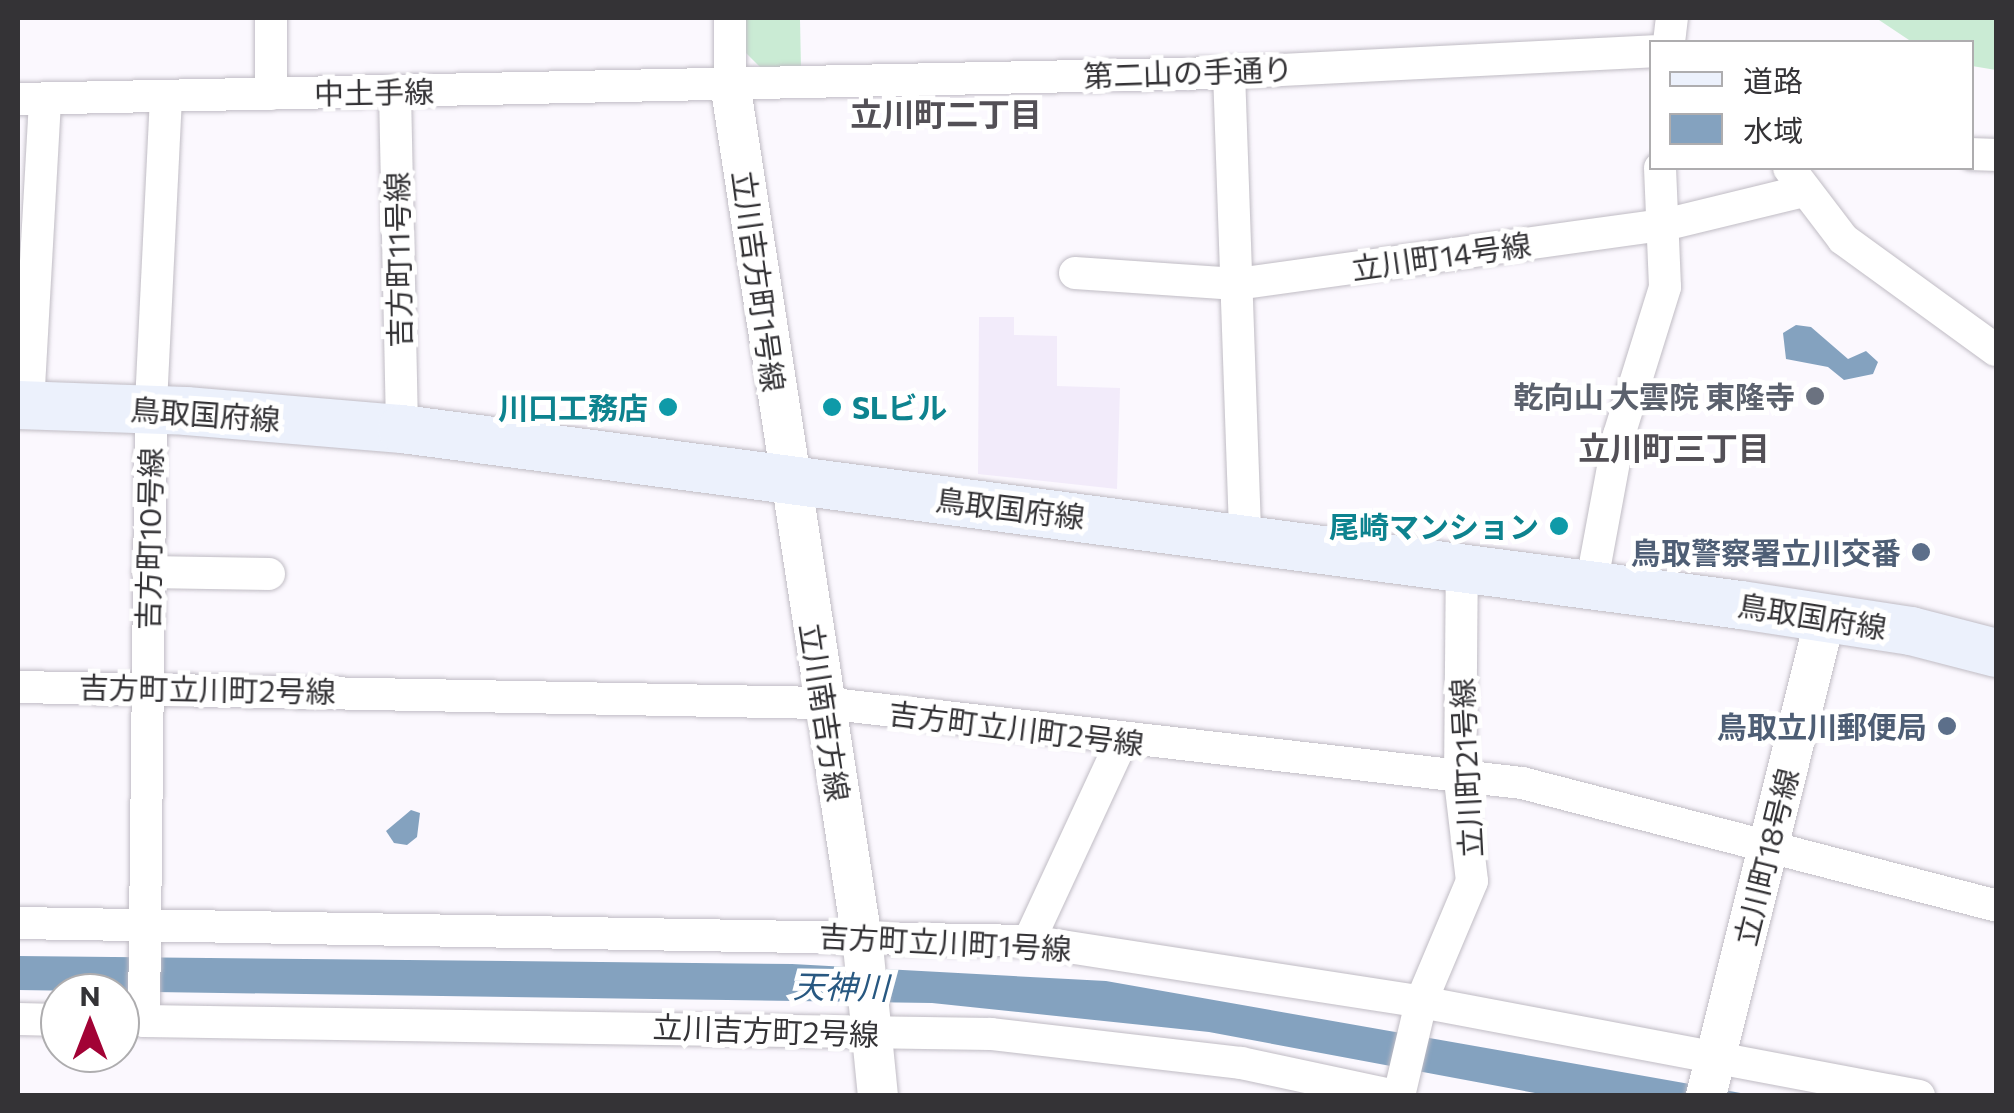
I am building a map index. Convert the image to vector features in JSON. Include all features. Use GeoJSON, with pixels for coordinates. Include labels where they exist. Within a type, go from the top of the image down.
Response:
{"type":"FeatureCollection","features":[{"type":"Feature","properties":{"kind":"main road","name":"鳥取国府線"},"geometry":{"type":"LineString","coordinates":[[23,405],[151,408],[402,429],[1825,618],[1996,653]]}},
{"type":"Feature","properties":{"kind":"street"},"geometry":{"type":"LineString","coordinates":[[271,18],[271,94]]}},
{"type":"Feature","properties":{"kind":"street"},"geometry":{"type":"LineString","coordinates":[[730,18],[730,83]]}},
{"type":"Feature","properties":{"kind":"street","name":"第二山の手通り"},"geometry":{"type":"LineString","coordinates":[[730,83],[1229,72],[1649,51]]}},
{"type":"Feature","properties":{"kind":"street"},"geometry":{"type":"LineString","coordinates":[[1229,72],[1245,538]]}},
{"type":"Feature","properties":{"kind":"street","name":"中土手線"},"geometry":{"type":"LineString","coordinates":[[31,99],[730,83]]}},
{"type":"Feature","properties":{"kind":"street","name":"立川吉方町1号線"},"geometry":{"type":"LineString","coordinates":[[730,83],[787,479]]}},
{"type":"Feature","properties":{"kind":"street","name":"吉方町11号線"},"geometry":{"type":"LineString","coordinates":[[394,92],[402,429]]}},
{"type":"Feature","properties":{"kind":"street","name":"吉方町10号線"},"geometry":{"type":"LineString","coordinates":[[140,973],[144,928],[151,408],[166,97]]}},
{"type":"Feature","properties":{"kind":"street"},"geometry":{"type":"LineString","coordinates":[[23,405],[31,99]]}},
{"type":"Feature","properties":{"kind":"street"},"geometry":{"type":"LineString","coordinates":[[1590,586],[1614,452],[1665,288],[1660,170]]}},
{"type":"Feature","properties":{"kind":"street"},"geometry":{"type":"LineString","coordinates":[[1796,179],[1843,239],[1996,350]]}},
{"type":"Feature","properties":{"kind":"street","name":"立川町14号線"},"geometry":{"type":"LineString","coordinates":[[1075,273],[1237,284],[1664,224],[1796,179]]}},
{"type":"Feature","properties":{"kind":"street","name":"立川南吉方線"},"geometry":{"type":"LineString","coordinates":[[787,479],[874,1029]]}},
{"type":"Feature","properties":{"kind":"street","name":"立川町21号線"},"geometry":{"type":"LineString","coordinates":[[1398,1092],[1419,1009],[1472,881],[1460,780],[1462,568]]}},
{"type":"Feature","properties":{"kind":"street"},"geometry":{"type":"LineString","coordinates":[[148,572],[269,574]]}},
{"type":"Feature","properties":{"kind":"street","name":"立川町18号線"},"geometry":{"type":"LineString","coordinates":[[1711,1075],[1825,618]]}},
{"type":"Feature","properties":{"kind":"street","name":"吉方町立川町2号線"},"geometry":{"type":"LineString","coordinates":[[18,687],[145,686],[824,703],[1460,780],[1522,782],[1996,906]]}},
{"type":"Feature","properties":{"kind":"street"},"geometry":{"type":"LineString","coordinates":[[1029,941],[1122,741]]}},
{"type":"Feature","properties":{"kind":"street","name":"吉方町立川町1号線"},"geometry":{"type":"LineString","coordinates":[[18,923],[1029,941],[1419,1009],[1711,1075],[1919,1096]]}},
{"type":"Feature","properties":{"kind":"street","name":"立川吉方町2号線"},"geometry":{"type":"LineString","coordinates":[[140,1016],[991,1034],[1222,1061],[1398,1092]]}},
{"type":"Feature","properties":{"kind":"street"},"geometry":{"type":"LineString","coordinates":[[874,1029],[878,1096]]}},
{"type":"Feature","properties":{"kind":"shaded area"},"geometry":{"type":"Polygon","coordinates":[[[979,317],[1014,317],[1014,335],[1057,336],[1057,386],[1120,388],[1117,489],[978,474],[979,317]]]}},
{"type":"Feature","properties":{"kind":"green space"},"geometry":{"type":"Polygon","coordinates":[[[1876,18],[1996,18],[1996,70],[1974,66],[1974,40],[1909,40],[1876,18]]]}},
{"type":"Feature","properties":{"kind":"green space"},"geometry":{"type":"Polygon","coordinates":[[[744,19],[800,20],[801,68],[761,68],[744,51],[744,19]]]}},
{"type":"Feature","properties":{"kind":"water"},"geometry":{"type":"Polygon","coordinates":[[[1796,325],[1811,327],[1848,359],[1866,351],[1878,362],[1873,374],[1844,380],[1828,367],[1786,359],[1783,333],[1796,325]]]}},
{"type":"Feature","properties":{"kind":"water"},"geometry":{"type":"Polygon","coordinates":[[[411,810],[420,813],[417,837],[407,845],[394,843],[386,831],[411,810]]]}},
{"type":"Feature","properties":{"kind":"water","name":"天神川"},"geometry":{"type":"Polygon","coordinates":[[[18,956],[792,964],[1106,981],[1752,1095],[1546,1095],[1209,1032],[932,1003],[140,992],[140,973],[40,973],[40,990],[18,990],[18,956]]]}},
{"type":"Feature","properties":{"kind":"place","name":"乾向山 大雲院 東隆寺"},"geometry":{"type":"Point","coordinates":[1815,396]}},
{"type":"Feature","properties":{"kind":"place","name":"川口工務店"},"geometry":{"type":"Point","coordinates":[668,407]}},
{"type":"Feature","properties":{"kind":"place","name":"SLビル"},"geometry":{"type":"Point","coordinates":[832,407]}},
{"type":"Feature","properties":{"kind":"place","name":"尾崎マンション"},"geometry":{"type":"Point","coordinates":[1559,526]}},
{"type":"Feature","properties":{"kind":"place","name":"鳥取警察署立川交番"},"geometry":{"type":"Point","coordinates":[1921,552]}},
{"type":"Feature","properties":{"kind":"place","name":"鳥取立川郵便局"},"geometry":{"type":"Point","coordinates":[1947,726]}},
{"type":"Feature","properties":{"kind":"district","name":"立川町二丁目"},"geometry":{"type":"Point","coordinates":[946,113]}},
{"type":"Feature","properties":{"kind":"district","name":"立川町三丁目"},"geometry":{"type":"Point","coordinates":[1674,447]}}]}
